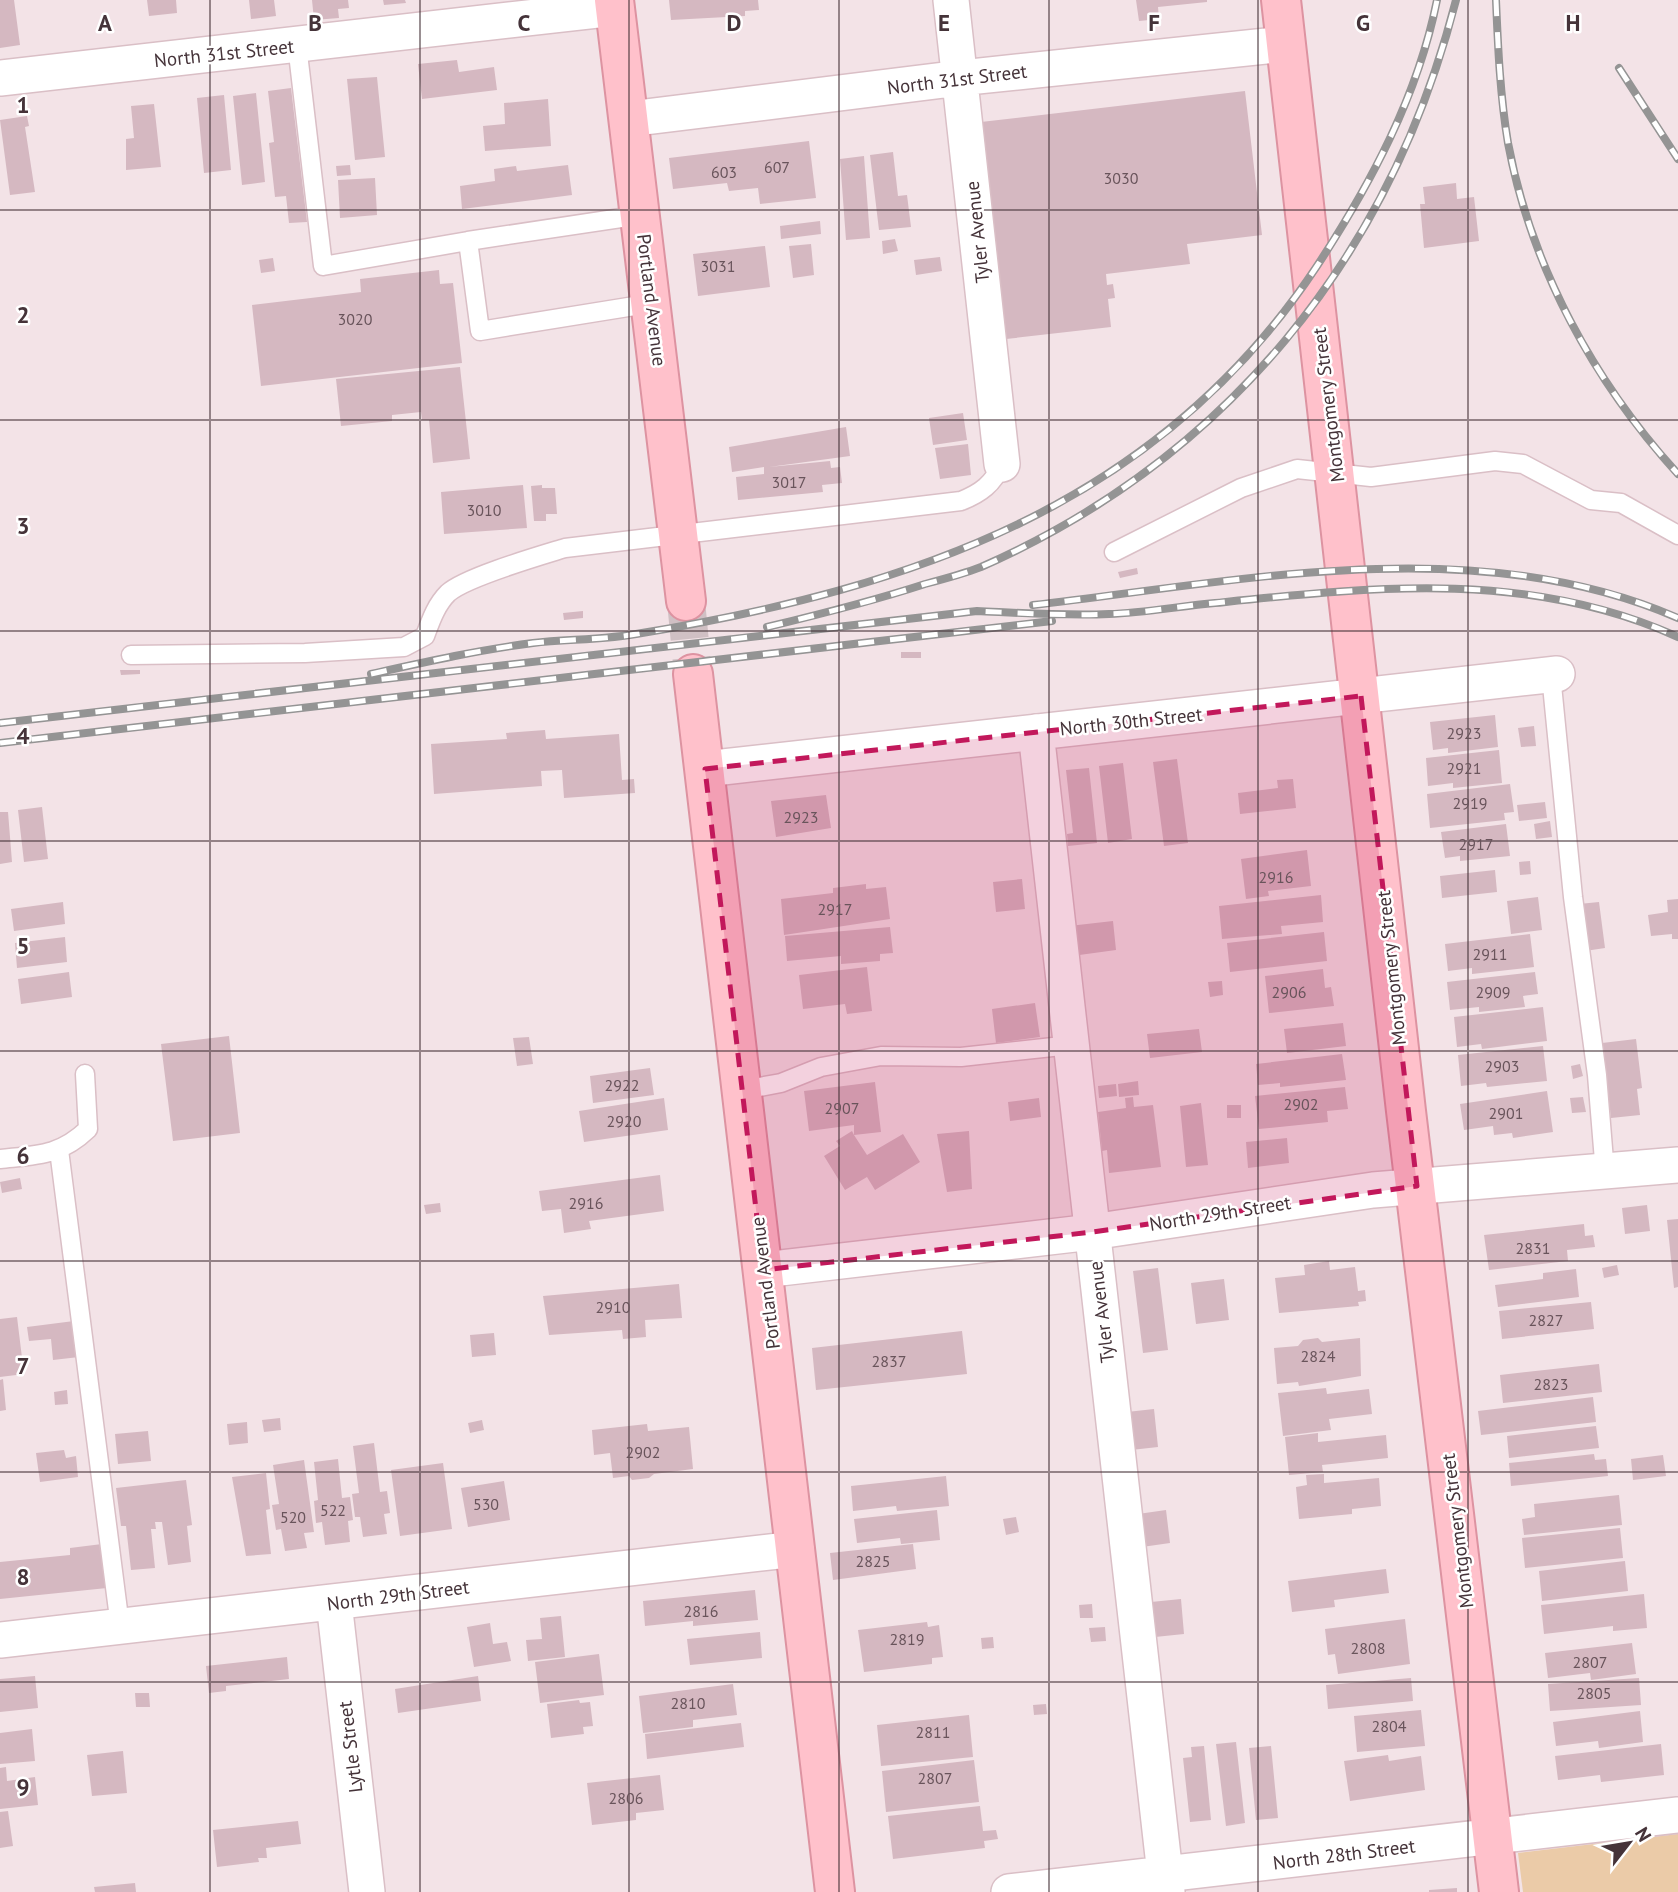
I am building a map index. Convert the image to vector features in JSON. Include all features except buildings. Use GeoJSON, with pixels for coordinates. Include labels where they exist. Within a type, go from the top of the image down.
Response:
{"type":"FeatureCollection","features":[{"type":"Feature","properties":{"kind":"street","name":"Tyler Avenue"},"geometry":{"type":"LineString","coordinates":[[951,0],[1002,464]]}},
{"type":"Feature","properties":{"kind":"street","name":"Montgomery Street"},"geometry":{"type":"LineString","coordinates":[[1281,0],[1499,1892]]}},
{"type":"Feature","properties":{"kind":"street","name":"North 31st Street"},"geometry":{"type":"LineString","coordinates":[[0,78],[615,4]]}},
{"type":"Feature","properties":{"kind":"street","name":"Portland Avenue"},"geometry":{"type":"LineString","coordinates":[[615,4],[687,601]]}},
{"type":"Feature","properties":{"kind":"street","name":"North 31st Street"},"geometry":{"type":"LineString","coordinates":[[629,119],[960,78],[1286,44]]}},
{"type":"Feature","properties":{"kind":"street","name":"Portland Avenue"},"geometry":{"type":"LineString","coordinates":[[693,674],[835,1892]]}},
{"type":"Feature","properties":{"kind":"street","name":"North 30th Street"},"geometry":{"type":"LineString","coordinates":[[705,769],[1554,674]]}},
{"type":"Feature","properties":{"kind":"street","name":"Tyler Avenue"},"geometry":{"type":"LineString","coordinates":[[1036,732],[1166,1883]]}},
{"type":"Feature","properties":{"kind":"street","name":"North 29th Street"},"geometry":{"type":"LineString","coordinates":[[763,1270],[1092,1232],[1417,1186],[1605,1173],[1678,1165]]}},
{"type":"Feature","properties":{"kind":"street","name":"North 29th Street"},"geometry":{"type":"LineString","coordinates":[[0,1640],[796,1549]]}},
{"type":"Feature","properties":{"kind":"street","name":"Lytle Street"},"geometry":{"type":"LineString","coordinates":[[334,1602],[367,1892]]}},
{"type":"Feature","properties":{"kind":"street","name":"North 28th Street"},"geometry":{"type":"LineString","coordinates":[[1009,1892],[1166,1883],[1493,1836],[1678,1815]]}},
{"type":"Feature","properties":{"kind":"lane"},"geometry":{"type":"LineString","coordinates":[[297,44],[323,266],[642,215]]}},
{"type":"Feature","properties":{"kind":"lane"},"geometry":{"type":"LineString","coordinates":[[468,241],[480,331],[653,303]]}},
{"type":"Feature","properties":{"kind":"lane"},"geometry":{"type":"LineString","coordinates":[[1114,552],[1241,488],[1297,469],[1371,477],[1495,461],[1523,464],[1591,500],[1621,503],[1678,535]]}},
{"type":"Feature","properties":{"kind":"lane"},"geometry":{"type":"LineString","coordinates":[[131,655],[305,653],[404,647],[425,636],[435,609],[450,591],[513,564],[565,548],[961,501],[978,494],[995,479],[1002,464]]}},
{"type":"Feature","properties":{"kind":"lane"},"geometry":{"type":"LineString","coordinates":[[1554,674],[1573,897],[1597,1075],[1605,1173]]}},
{"type":"Feature","properties":{"kind":"lane"},"geometry":{"type":"LineString","coordinates":[[743,1090],[781,1083],[821,1067],[881,1056],[961,1056],[1071,1045]]}},
{"type":"Feature","properties":{"kind":"lane"},"geometry":{"type":"LineString","coordinates":[[0,1159],[59,1150],[71,1145],[88,1129],[85,1074]]}},
{"type":"Feature","properties":{"kind":"lane"},"geometry":{"type":"LineString","coordinates":[[59,1150],[120,1626]]}},
{"type":"Feature","properties":{"kind":"highlighted area"},"geometry":{"type":"Polygon","coordinates":[[[1361,696],[1417,1186],[1092,1232],[763,1270],[705,769],[1361,696]]]}},
{"type":"Feature","properties":{"kind":"shaded area"},"geometry":{"type":"Polygon","coordinates":[[[1678,1834],[1678,1892],[1523,1892],[1518,1853],[1678,1834]]]}},
{"type":"Feature","properties":{"kind":"tunnel"},"geometry":{"type":"LineString","coordinates":[[686,601],[693,674]]}},
{"type":"Feature","properties":{"kind":"railway"},"geometry":{"type":"LineString","coordinates":[[371,674],[512,646],[642,633],[742,614],[839,590],[932,560],[1021,523],[1105,476],[1182,418],[1253,349],[1317,266],[1390,139],[1418,71],[1437,0]]}},
{"type":"Feature","properties":{"kind":"railway"},"geometry":{"type":"LineString","coordinates":[[767,627],[866,602],[981,567],[1069,522],[1149,469],[1222,408],[1286,340],[1341,264],[1388,182],[1427,94],[1456,0]]}},
{"type":"Feature","properties":{"kind":"railway"},"geometry":{"type":"LineString","coordinates":[[1496,0],[1501,89],[1508,143],[1532,234],[1570,320],[1593,362],[1619,401],[1678,474]]}},
{"type":"Feature","properties":{"kind":"railway"},"geometry":{"type":"LineString","coordinates":[[1619,68],[1678,159]]}},
{"type":"Feature","properties":{"kind":"railway"},"geometry":{"type":"LineString","coordinates":[[1033,605],[1276,575],[1441,569],[1522,575],[1601,591],[1678,618]]}},
{"type":"Feature","properties":{"kind":"railway"},"geometry":{"type":"LineString","coordinates":[[0,723],[977,611],[1092,615],[1274,597],[1391,589],[1507,592],[1565,601],[1622,615],[1678,637]]}},
{"type":"Feature","properties":{"kind":"railway"},"geometry":{"type":"LineString","coordinates":[[0,743],[1052,621]]}}]}
